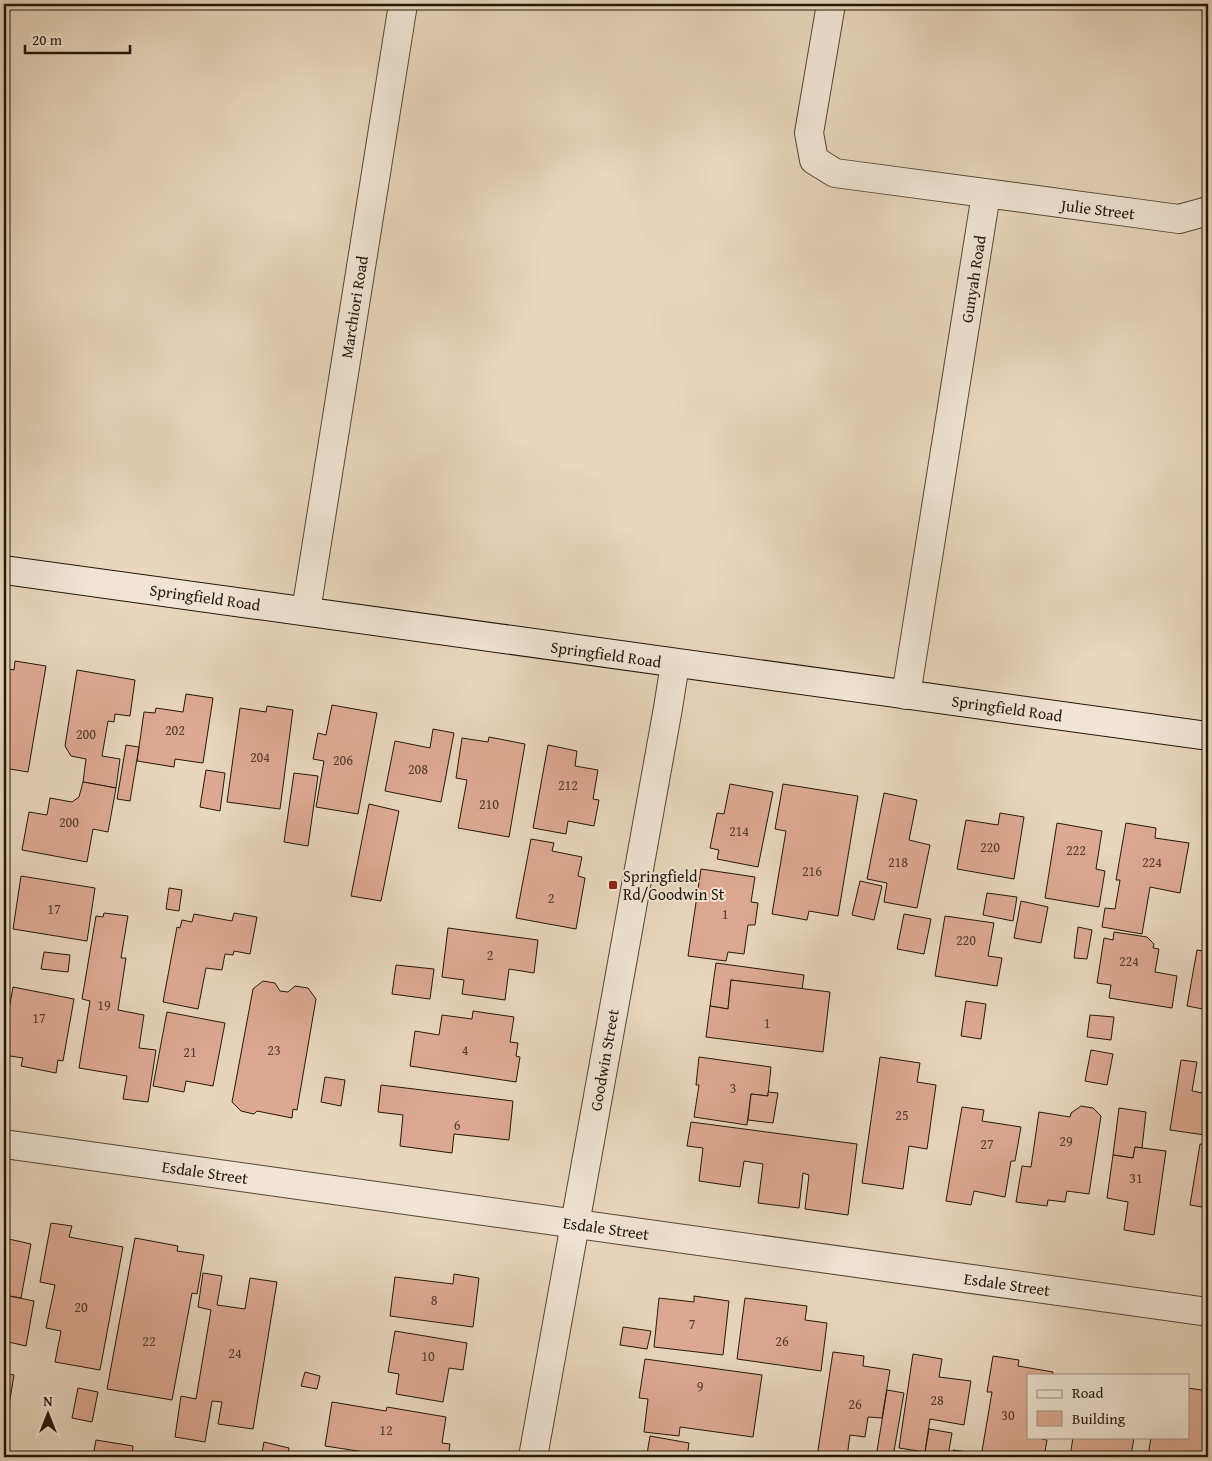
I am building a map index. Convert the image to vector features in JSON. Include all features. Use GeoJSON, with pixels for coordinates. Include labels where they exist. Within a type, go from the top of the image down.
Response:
{"type":"FeatureCollection","features":[{"type":"Feature","properties":{"kind":"street","name":"Marchiori Road"},"geometry":{"type":"LineString","coordinates":[[306,611],[403,4]]}},
{"type":"Feature","properties":{"kind":"street"},"geometry":{"type":"LineString","coordinates":[[831,4],[810,133],[814,160],[835,173],[986,194]]}},
{"type":"Feature","properties":{"kind":"street","name":"Julie Street"},"geometry":{"type":"LineString","coordinates":[[986,194],[1179,219],[1208,211]]}},
{"type":"Feature","properties":{"kind":"street","name":"Gunyah Road"},"geometry":{"type":"LineString","coordinates":[[906,695],[986,194]]}},
{"type":"Feature","properties":{"kind":"street","name":"Springfield Road"},"geometry":{"type":"LineString","coordinates":[[4,570],[1208,736]]}},
{"type":"Feature","properties":{"kind":"street","name":"Goodwin Street"},"geometry":{"type":"LineString","coordinates":[[533,1457],[675,664]]}},
{"type":"Feature","properties":{"kind":"street","name":"Esdale Street"},"geometry":{"type":"LineString","coordinates":[[4,1144],[1208,1312]]}},
{"type":"Feature","properties":{"kind":"building"},"geometry":{"type":"Polygon","coordinates":[[[15,661],[46,666],[28,772],[4,768],[9,731],[4,730],[4,668],[14,670],[15,661]]]}},
{"type":"Feature","properties":{"kind":"building"},"geometry":{"type":"Polygon","coordinates":[[[77,670],[135,680],[130,716],[115,714],[114,722],[108,721],[102,756],[120,759],[116,788],[83,782],[86,759],[71,756],[65,746],[77,670]]]}},
{"type":"Feature","properties":{"kind":"building"},"geometry":{"type":"Polygon","coordinates":[[[186,694],[213,698],[203,763],[175,759],[174,767],[137,761],[144,712],[155,713],[156,708],[183,712],[186,694]]]}},
{"type":"Feature","properties":{"kind":"building"},"geometry":{"type":"Polygon","coordinates":[[[332,705],[377,713],[358,814],[316,807],[324,761],[313,759],[318,733],[326,735],[332,705]]]}},
{"type":"Feature","properties":{"kind":"building"},"geometry":{"type":"Polygon","coordinates":[[[267,706],[293,710],[280,809],[227,802],[240,708],[266,712],[267,706]]]}},
{"type":"Feature","properties":{"kind":"building"},"geometry":{"type":"Polygon","coordinates":[[[433,729],[454,733],[441,802],[385,791],[395,741],[430,748],[433,729]]]}},
{"type":"Feature","properties":{"kind":"building"},"geometry":{"type":"Polygon","coordinates":[[[4,730],[9,731],[4,759],[4,730]]]}},
{"type":"Feature","properties":{"kind":"building"},"geometry":{"type":"Polygon","coordinates":[[[489,737],[525,744],[509,837],[458,828],[467,780],[456,778],[462,738],[488,742],[489,737]]]}},
{"type":"Feature","properties":{"kind":"building"},"geometry":{"type":"Polygon","coordinates":[[[126,745],[139,747],[130,801],[117,799],[126,745]]]}},
{"type":"Feature","properties":{"kind":"building"},"geometry":{"type":"Polygon","coordinates":[[[548,745],[577,751],[575,766],[598,770],[593,799],[599,800],[594,826],[568,821],[566,834],[533,828],[548,745]]]}},
{"type":"Feature","properties":{"kind":"building"},"geometry":{"type":"Polygon","coordinates":[[[206,770],[225,773],[220,811],[200,807],[206,770]]]}},
{"type":"Feature","properties":{"kind":"building"},"geometry":{"type":"Polygon","coordinates":[[[294,773],[318,776],[308,846],[284,842],[294,773]]]}},
{"type":"Feature","properties":{"kind":"building"},"geometry":{"type":"Polygon","coordinates":[[[83,782],[116,788],[108,832],[93,829],[87,862],[22,850],[29,812],[47,815],[50,798],[72,802],[79,797],[83,782]]]}},
{"type":"Feature","properties":{"kind":"building"},"geometry":{"type":"Polygon","coordinates":[[[730,784],[773,792],[758,867],[717,859],[719,850],[710,848],[717,813],[724,814],[730,784]]]}},
{"type":"Feature","properties":{"kind":"building"},"geometry":{"type":"Polygon","coordinates":[[[783,784],[858,796],[838,916],[809,911],[807,920],[772,914],[786,831],[775,829],[783,784]]]}},
{"type":"Feature","properties":{"kind":"building"},"geometry":{"type":"Polygon","coordinates":[[[884,793],[917,800],[909,840],[930,845],[917,908],[884,902],[887,883],[867,879],[884,793]]]}},
{"type":"Feature","properties":{"kind":"building"},"geometry":{"type":"Polygon","coordinates":[[[369,804],[399,811],[381,901],[351,896],[369,804]]]}},
{"type":"Feature","properties":{"kind":"building"},"geometry":{"type":"Polygon","coordinates":[[[1000,813],[1024,817],[1014,879],[957,869],[966,820],[998,825],[1000,813]]]}},
{"type":"Feature","properties":{"kind":"building"},"geometry":{"type":"Polygon","coordinates":[[[1057,823],[1102,831],[1096,869],[1105,871],[1099,907],[1045,898],[1057,823]]]}},
{"type":"Feature","properties":{"kind":"building"},"geometry":{"type":"Polygon","coordinates":[[[1126,823],[1156,828],[1155,838],[1189,843],[1180,893],[1150,887],[1142,934],[1102,927],[1105,908],[1115,909],[1120,880],[1116,880],[1126,823]]]}},
{"type":"Feature","properties":{"kind":"building"},"geometry":{"type":"Polygon","coordinates":[[[531,839],[554,843],[552,851],[582,857],[578,876],[585,878],[576,929],[516,918],[531,839]]]}},
{"type":"Feature","properties":{"kind":"building"},"geometry":{"type":"Polygon","coordinates":[[[701,869],[755,877],[751,902],[758,903],[755,925],[748,925],[744,954],[728,952],[726,961],[688,956],[701,869]]]}},
{"type":"Feature","properties":{"kind":"building"},"geometry":{"type":"Polygon","coordinates":[[[21,876],[95,888],[87,941],[13,929],[21,876]]]}},
{"type":"Feature","properties":{"kind":"building"},"geometry":{"type":"Polygon","coordinates":[[[860,881],[882,886],[874,920],[852,915],[860,881]]]}},
{"type":"Feature","properties":{"kind":"building"},"geometry":{"type":"Polygon","coordinates":[[[169,888],[182,890],[179,911],[166,909],[169,888]]]}},
{"type":"Feature","properties":{"kind":"building"},"geometry":{"type":"Polygon","coordinates":[[[987,893],[1017,897],[1013,921],[983,915],[987,893]]]}},
{"type":"Feature","properties":{"kind":"building"},"geometry":{"type":"Polygon","coordinates":[[[1021,901],[1048,907],[1041,943],[1014,938],[1021,901]]]}},
{"type":"Feature","properties":{"kind":"building"},"geometry":{"type":"Polygon","coordinates":[[[104,913],[128,916],[121,958],[126,958],[118,1010],[144,1015],[139,1048],[156,1050],[148,1102],[123,1099],[127,1076],[79,1068],[90,1001],[82,999],[96,916],[103,917],[104,913]]]}},
{"type":"Feature","properties":{"kind":"building"},"geometry":{"type":"Polygon","coordinates":[[[234,913],[257,917],[250,954],[234,951],[233,955],[225,954],[222,970],[206,968],[198,1009],[163,1002],[177,927],[180,928],[182,920],[192,922],[194,914],[232,921],[234,913]]]}},
{"type":"Feature","properties":{"kind":"building"},"geometry":{"type":"Polygon","coordinates":[[[904,914],[931,919],[924,954],[897,949],[904,914]]]}},
{"type":"Feature","properties":{"kind":"building"},"geometry":{"type":"Polygon","coordinates":[[[945,916],[994,923],[988,956],[1002,958],[997,986],[935,976],[945,916]]]}},
{"type":"Feature","properties":{"kind":"building"},"geometry":{"type":"Polygon","coordinates":[[[1078,927],[1092,930],[1087,959],[1074,958],[1078,927]]]}},
{"type":"Feature","properties":{"kind":"building"},"geometry":{"type":"Polygon","coordinates":[[[448,928],[538,940],[534,973],[509,969],[505,1000],[462,994],[464,980],[442,977],[448,928]]]}},
{"type":"Feature","properties":{"kind":"building"},"geometry":{"type":"Polygon","coordinates":[[[1114,932],[1147,937],[1154,944],[1153,948],[1159,949],[1155,972],[1177,976],[1172,1008],[1109,998],[1111,985],[1097,983],[1104,938],[1113,940],[1114,932]]]}},
{"type":"Feature","properties":{"kind":"building"},"geometry":{"type":"Polygon","coordinates":[[[1197,950],[1208,952],[1208,1010],[1187,1006],[1197,950]]]}},
{"type":"Feature","properties":{"kind":"building"},"geometry":{"type":"Polygon","coordinates":[[[44,952],[70,955],[68,972],[41,969],[44,952]]]}},
{"type":"Feature","properties":{"kind":"building"},"geometry":{"type":"Polygon","coordinates":[[[716,963],[804,975],[802,990],[731,980],[728,1009],[710,1006],[716,963]]]}},
{"type":"Feature","properties":{"kind":"building"},"geometry":{"type":"Polygon","coordinates":[[[396,965],[434,969],[430,999],[392,994],[396,965]]]}},
{"type":"Feature","properties":{"kind":"building"},"geometry":{"type":"Polygon","coordinates":[[[731,980],[830,992],[823,1052],[706,1037],[710,1006],[728,1009],[731,980]]]}},
{"type":"Feature","properties":{"kind":"building"},"geometry":{"type":"Polygon","coordinates":[[[263,981],[275,983],[280,991],[288,992],[295,986],[308,988],[316,999],[297,1110],[293,1109],[292,1118],[257,1111],[254,1114],[241,1111],[232,1102],[253,989],[263,981]]]}},
{"type":"Feature","properties":{"kind":"building"},"geometry":{"type":"Polygon","coordinates":[[[13,987],[74,999],[63,1061],[58,1060],[56,1073],[21,1066],[23,1058],[4,1055],[4,1038],[13,987]]]}},
{"type":"Feature","properties":{"kind":"building"},"geometry":{"type":"Polygon","coordinates":[[[966,1001],[986,1004],[981,1039],[961,1036],[966,1001]]]}},
{"type":"Feature","properties":{"kind":"building"},"geometry":{"type":"Polygon","coordinates":[[[473,1011],[514,1017],[510,1042],[518,1043],[516,1056],[520,1057],[516,1082],[410,1066],[415,1031],[439,1035],[442,1015],[472,1019],[473,1011]]]}},
{"type":"Feature","properties":{"kind":"building"},"geometry":{"type":"Polygon","coordinates":[[[167,1012],[225,1023],[213,1086],[186,1081],[184,1092],[153,1086],[167,1012]]]}},
{"type":"Feature","properties":{"kind":"building"},"geometry":{"type":"Polygon","coordinates":[[[1090,1015],[1114,1017],[1111,1040],[1087,1037],[1090,1015]]]}},
{"type":"Feature","properties":{"kind":"building"},"geometry":{"type":"Polygon","coordinates":[[[1091,1050],[1113,1054],[1107,1085],[1085,1081],[1091,1050]]]}},
{"type":"Feature","properties":{"kind":"building"},"geometry":{"type":"Polygon","coordinates":[[[699,1057],[771,1067],[768,1096],[751,1094],[747,1125],[694,1117],[699,1085],[696,1085],[699,1057]]]}},
{"type":"Feature","properties":{"kind":"building"},"geometry":{"type":"Polygon","coordinates":[[[880,1057],[920,1063],[917,1082],[936,1085],[927,1149],[909,1146],[903,1189],[862,1183],[880,1057]]]}},
{"type":"Feature","properties":{"kind":"building"},"geometry":{"type":"Polygon","coordinates":[[[1181,1060],[1197,1062],[1192,1091],[1208,1094],[1205,1135],[1170,1130],[1181,1060]]]}},
{"type":"Feature","properties":{"kind":"building"},"geometry":{"type":"Polygon","coordinates":[[[325,1077],[345,1080],[341,1106],[321,1102],[325,1077]]]}},
{"type":"Feature","properties":{"kind":"building"},"geometry":{"type":"Polygon","coordinates":[[[381,1085],[513,1101],[509,1140],[454,1134],[452,1153],[400,1146],[403,1115],[378,1112],[381,1085]]]}},
{"type":"Feature","properties":{"kind":"building"},"geometry":{"type":"Polygon","coordinates":[[[768,1092],[778,1093],[773,1123],[748,1120],[751,1094],[768,1096],[768,1092]]]}},
{"type":"Feature","properties":{"kind":"building"},"geometry":{"type":"Polygon","coordinates":[[[1081,1106],[1093,1108],[1101,1116],[1089,1194],[1067,1191],[1065,1202],[1048,1200],[1047,1206],[1016,1202],[1022,1166],[1031,1167],[1039,1112],[1070,1117],[1071,1113],[1081,1106]]]}},
{"type":"Feature","properties":{"kind":"building"},"geometry":{"type":"Polygon","coordinates":[[[962,1107],[984,1110],[982,1121],[1021,1127],[1015,1161],[1011,1161],[1005,1197],[974,1191],[971,1205],[946,1201],[962,1107]]]}},
{"type":"Feature","properties":{"kind":"building"},"geometry":{"type":"Polygon","coordinates":[[[1119,1108],[1146,1112],[1142,1148],[1135,1147],[1133,1158],[1113,1155],[1119,1108]]]}},
{"type":"Feature","properties":{"kind":"building"},"geometry":{"type":"Polygon","coordinates":[[[691,1122],[857,1144],[848,1215],[805,1209],[809,1175],[803,1173],[799,1208],[758,1203],[763,1164],[744,1161],[740,1187],[699,1181],[703,1148],[687,1146],[691,1122]]]}},
{"type":"Feature","properties":{"kind":"building"},"geometry":{"type":"Polygon","coordinates":[[[1200,1144],[1208,1145],[1208,1208],[1190,1205],[1200,1144]]]}},
{"type":"Feature","properties":{"kind":"building"},"geometry":{"type":"Polygon","coordinates":[[[1135,1147],[1166,1151],[1154,1235],[1124,1230],[1128,1202],[1107,1198],[1113,1155],[1133,1158],[1135,1147]]]}},
{"type":"Feature","properties":{"kind":"building"},"geometry":{"type":"Polygon","coordinates":[[[51,1223],[72,1226],[69,1237],[123,1247],[100,1370],[55,1362],[61,1331],[46,1328],[55,1285],[40,1282],[51,1223]]]}},
{"type":"Feature","properties":{"kind":"building"},"geometry":{"type":"Polygon","coordinates":[[[4,1238],[31,1244],[21,1298],[4,1295],[4,1238]]]}},
{"type":"Feature","properties":{"kind":"building"},"geometry":{"type":"Polygon","coordinates":[[[135,1238],[178,1246],[177,1251],[204,1255],[197,1294],[192,1293],[172,1400],[107,1389],[135,1238]]]}},
{"type":"Feature","properties":{"kind":"building"},"geometry":{"type":"Polygon","coordinates":[[[203,1273],[222,1276],[217,1305],[245,1309],[250,1278],[277,1282],[253,1429],[218,1424],[222,1402],[212,1401],[205,1442],[175,1437],[181,1396],[196,1399],[211,1310],[198,1307],[203,1273]]]}},
{"type":"Feature","properties":{"kind":"building"},"geometry":{"type":"Polygon","coordinates":[[[454,1274],[479,1278],[473,1327],[390,1316],[395,1277],[453,1284],[454,1274]]]}},
{"type":"Feature","properties":{"kind":"building"},"geometry":{"type":"Polygon","coordinates":[[[4,1295],[34,1301],[26,1346],[4,1341],[4,1295]]]}},
{"type":"Feature","properties":{"kind":"building"},"geometry":{"type":"Polygon","coordinates":[[[694,1296],[729,1301],[723,1355],[654,1347],[659,1298],[694,1302],[694,1296]]]}},
{"type":"Feature","properties":{"kind":"building"},"geometry":{"type":"Polygon","coordinates":[[[745,1298],[807,1306],[805,1320],[827,1323],[821,1371],[737,1359],[745,1298]]]}},
{"type":"Feature","properties":{"kind":"building"},"geometry":{"type":"Polygon","coordinates":[[[623,1327],[651,1331],[647,1349],[620,1345],[623,1327]]]}},
{"type":"Feature","properties":{"kind":"building"},"geometry":{"type":"Polygon","coordinates":[[[395,1331],[467,1343],[463,1370],[449,1368],[443,1402],[396,1394],[399,1374],[388,1372],[395,1331]]]}},
{"type":"Feature","properties":{"kind":"building"},"geometry":{"type":"Polygon","coordinates":[[[833,1352],[864,1356],[863,1366],[890,1370],[882,1418],[868,1417],[865,1437],[850,1435],[847,1457],[817,1457],[833,1352]]]}},
{"type":"Feature","properties":{"kind":"building"},"geometry":{"type":"Polygon","coordinates":[[[913,1354],[942,1359],[939,1377],[971,1381],[964,1425],[930,1419],[925,1452],[899,1448],[913,1354]]]}},
{"type":"Feature","properties":{"kind":"building"},"geometry":{"type":"Polygon","coordinates":[[[993,1356],[1019,1360],[1018,1366],[1053,1372],[1052,1374],[1027,1374],[1027,1438],[1042,1438],[1047,1440],[1044,1457],[981,1457],[992,1392],[987,1392],[993,1356]]]}},
{"type":"Feature","properties":{"kind":"building"},"geometry":{"type":"Polygon","coordinates":[[[645,1359],[762,1375],[753,1437],[680,1427],[679,1436],[644,1432],[648,1399],[639,1398],[645,1359]]]}},
{"type":"Feature","properties":{"kind":"building"},"geometry":{"type":"Polygon","coordinates":[[[305,1372],[320,1376],[317,1389],[301,1386],[305,1372]]]}},
{"type":"Feature","properties":{"kind":"building"},"geometry":{"type":"Polygon","coordinates":[[[4,1373],[14,1375],[8,1411],[4,1410],[4,1373]]]}},
{"type":"Feature","properties":{"kind":"building"},"geometry":{"type":"Polygon","coordinates":[[[78,1388],[98,1392],[92,1422],[72,1418],[78,1388]]]}},
{"type":"Feature","properties":{"kind":"building"},"geometry":{"type":"Polygon","coordinates":[[[1190,1388],[1208,1391],[1207,1457],[1148,1457],[1151,1438],[1190,1438],[1190,1388]]]}},
{"type":"Feature","properties":{"kind":"building"},"geometry":{"type":"Polygon","coordinates":[[[887,1390],[904,1393],[893,1457],[876,1457],[887,1390]]]}},
{"type":"Feature","properties":{"kind":"building"},"geometry":{"type":"Polygon","coordinates":[[[332,1402],[386,1411],[387,1407],[446,1417],[442,1443],[450,1444],[448,1457],[397,1457],[325,1446],[332,1402]]]}},
{"type":"Feature","properties":{"kind":"building"},"geometry":{"type":"Polygon","coordinates":[[[929,1429],[952,1433],[948,1456],[925,1452],[929,1429]]]}},
{"type":"Feature","properties":{"kind":"building"},"geometry":{"type":"Polygon","coordinates":[[[650,1436],[689,1443],[687,1457],[659,1457],[647,1454],[650,1436]]]}},
{"type":"Feature","properties":{"kind":"building"},"geometry":{"type":"Polygon","coordinates":[[[1073,1438],[1134,1438],[1131,1457],[1070,1457],[1073,1438]]]}},
{"type":"Feature","properties":{"kind":"building"},"geometry":{"type":"Polygon","coordinates":[[[96,1440],[133,1446],[132,1457],[93,1457],[96,1440]]]}},
{"type":"Feature","properties":{"kind":"building"},"geometry":{"type":"Polygon","coordinates":[[[264,1442],[289,1448],[287,1457],[261,1457],[264,1442]]]}},
{"type":"Feature","properties":{"kind":"building"},"geometry":{"type":"Polygon","coordinates":[[[953,1450],[975,1453],[974,1457],[952,1457],[953,1450]]]}},
{"type":"Feature","properties":{"kind":"place","name":"Springfield Rd/Goodwin St"},"geometry":{"type":"Point","coordinates":[613,885]}}]}
